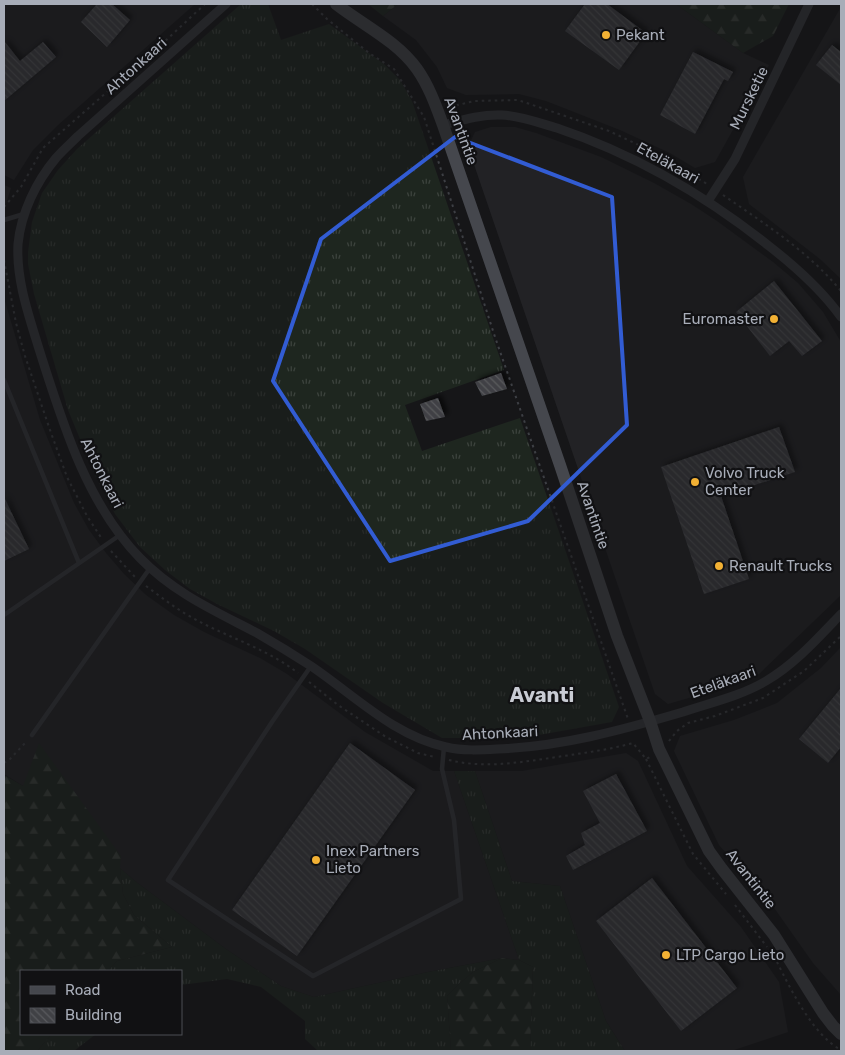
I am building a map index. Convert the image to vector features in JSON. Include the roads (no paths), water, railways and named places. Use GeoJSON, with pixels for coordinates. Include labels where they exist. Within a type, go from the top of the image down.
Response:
{"type":"FeatureCollection","features":[{"type":"Feature","properties":{"kind":"street","name":"Ahtonkaari"},"geometry":{"type":"LineString","coordinates":[[226,4],[57,157],[30,198],[24,214],[18,243],[23,293],[66,430],[93,492],[120,535],[150,568],[177,590],[288,651],[385,719],[426,741],[461,750],[510,749],[578,740],[630,728],[650,721]]}},
{"type":"Feature","properties":{"kind":"street","name":"Avantintie"},"geometry":{"type":"LineString","coordinates":[[336,4],[391,43],[408,58],[429,90],[560,465],[617,636],[659,749],[709,851],[774,935],[822,1013],[841,1034]]}},
{"type":"Feature","properties":{"kind":"street","name":"Mursketie"},"geometry":{"type":"LineString","coordinates":[[708,201],[735,159],[809,4]]}},
{"type":"Feature","properties":{"kind":"street","name":"Eteläkaari"},"geometry":{"type":"LineString","coordinates":[[443,126],[466,118],[486,115],[518,117],[584,138],[614,150],[708,201],[753,233],[797,268],[820,290],[841,317]]}},
{"type":"Feature","properties":{"kind":"street","name":"Eteläkaari"},"geometry":{"type":"LineString","coordinates":[[650,721],[720,700],[762,684],[782,671],[803,653],[841,614]]}},
{"type":"Feature","properties":{"kind":"lane"},"geometry":{"type":"LineString","coordinates":[[4,220],[24,214]]}},
{"type":"Feature","properties":{"kind":"lane"},"geometry":{"type":"LineString","coordinates":[[4,380],[79,563]]}},
{"type":"Feature","properties":{"kind":"lane"},"geometry":{"type":"LineString","coordinates":[[4,615],[120,535]]}},
{"type":"Feature","properties":{"kind":"lane"},"geometry":{"type":"LineString","coordinates":[[32,735],[150,568]]}},
{"type":"Feature","properties":{"kind":"lane"},"geometry":{"type":"LineString","coordinates":[[311,666],[168,880],[312,976],[461,899],[454,820],[442,769],[444,747]]}},
{"type":"Feature","properties":{"kind":"place","name":"Pekant"},"geometry":{"type":"Point","coordinates":[606,35]}},
{"type":"Feature","properties":{"kind":"place","name":"Euromaster"},"geometry":{"type":"Point","coordinates":[774,319]}},
{"type":"Feature","properties":{"kind":"place","name":"Volvo Truck Center"},"geometry":{"type":"Point","coordinates":[695,482]}},
{"type":"Feature","properties":{"kind":"place","name":"Renault Trucks"},"geometry":{"type":"Point","coordinates":[719,566]}},
{"type":"Feature","properties":{"kind":"place","name":"Inex Partners Lieto"},"geometry":{"type":"Point","coordinates":[316,860]}},
{"type":"Feature","properties":{"kind":"place","name":"LTP Cargo Lieto"},"geometry":{"type":"Point","coordinates":[666,955]}},
{"type":"Feature","properties":{"kind":"district","name":"Avanti"},"geometry":{"type":"Point","coordinates":[542,695]}}]}
